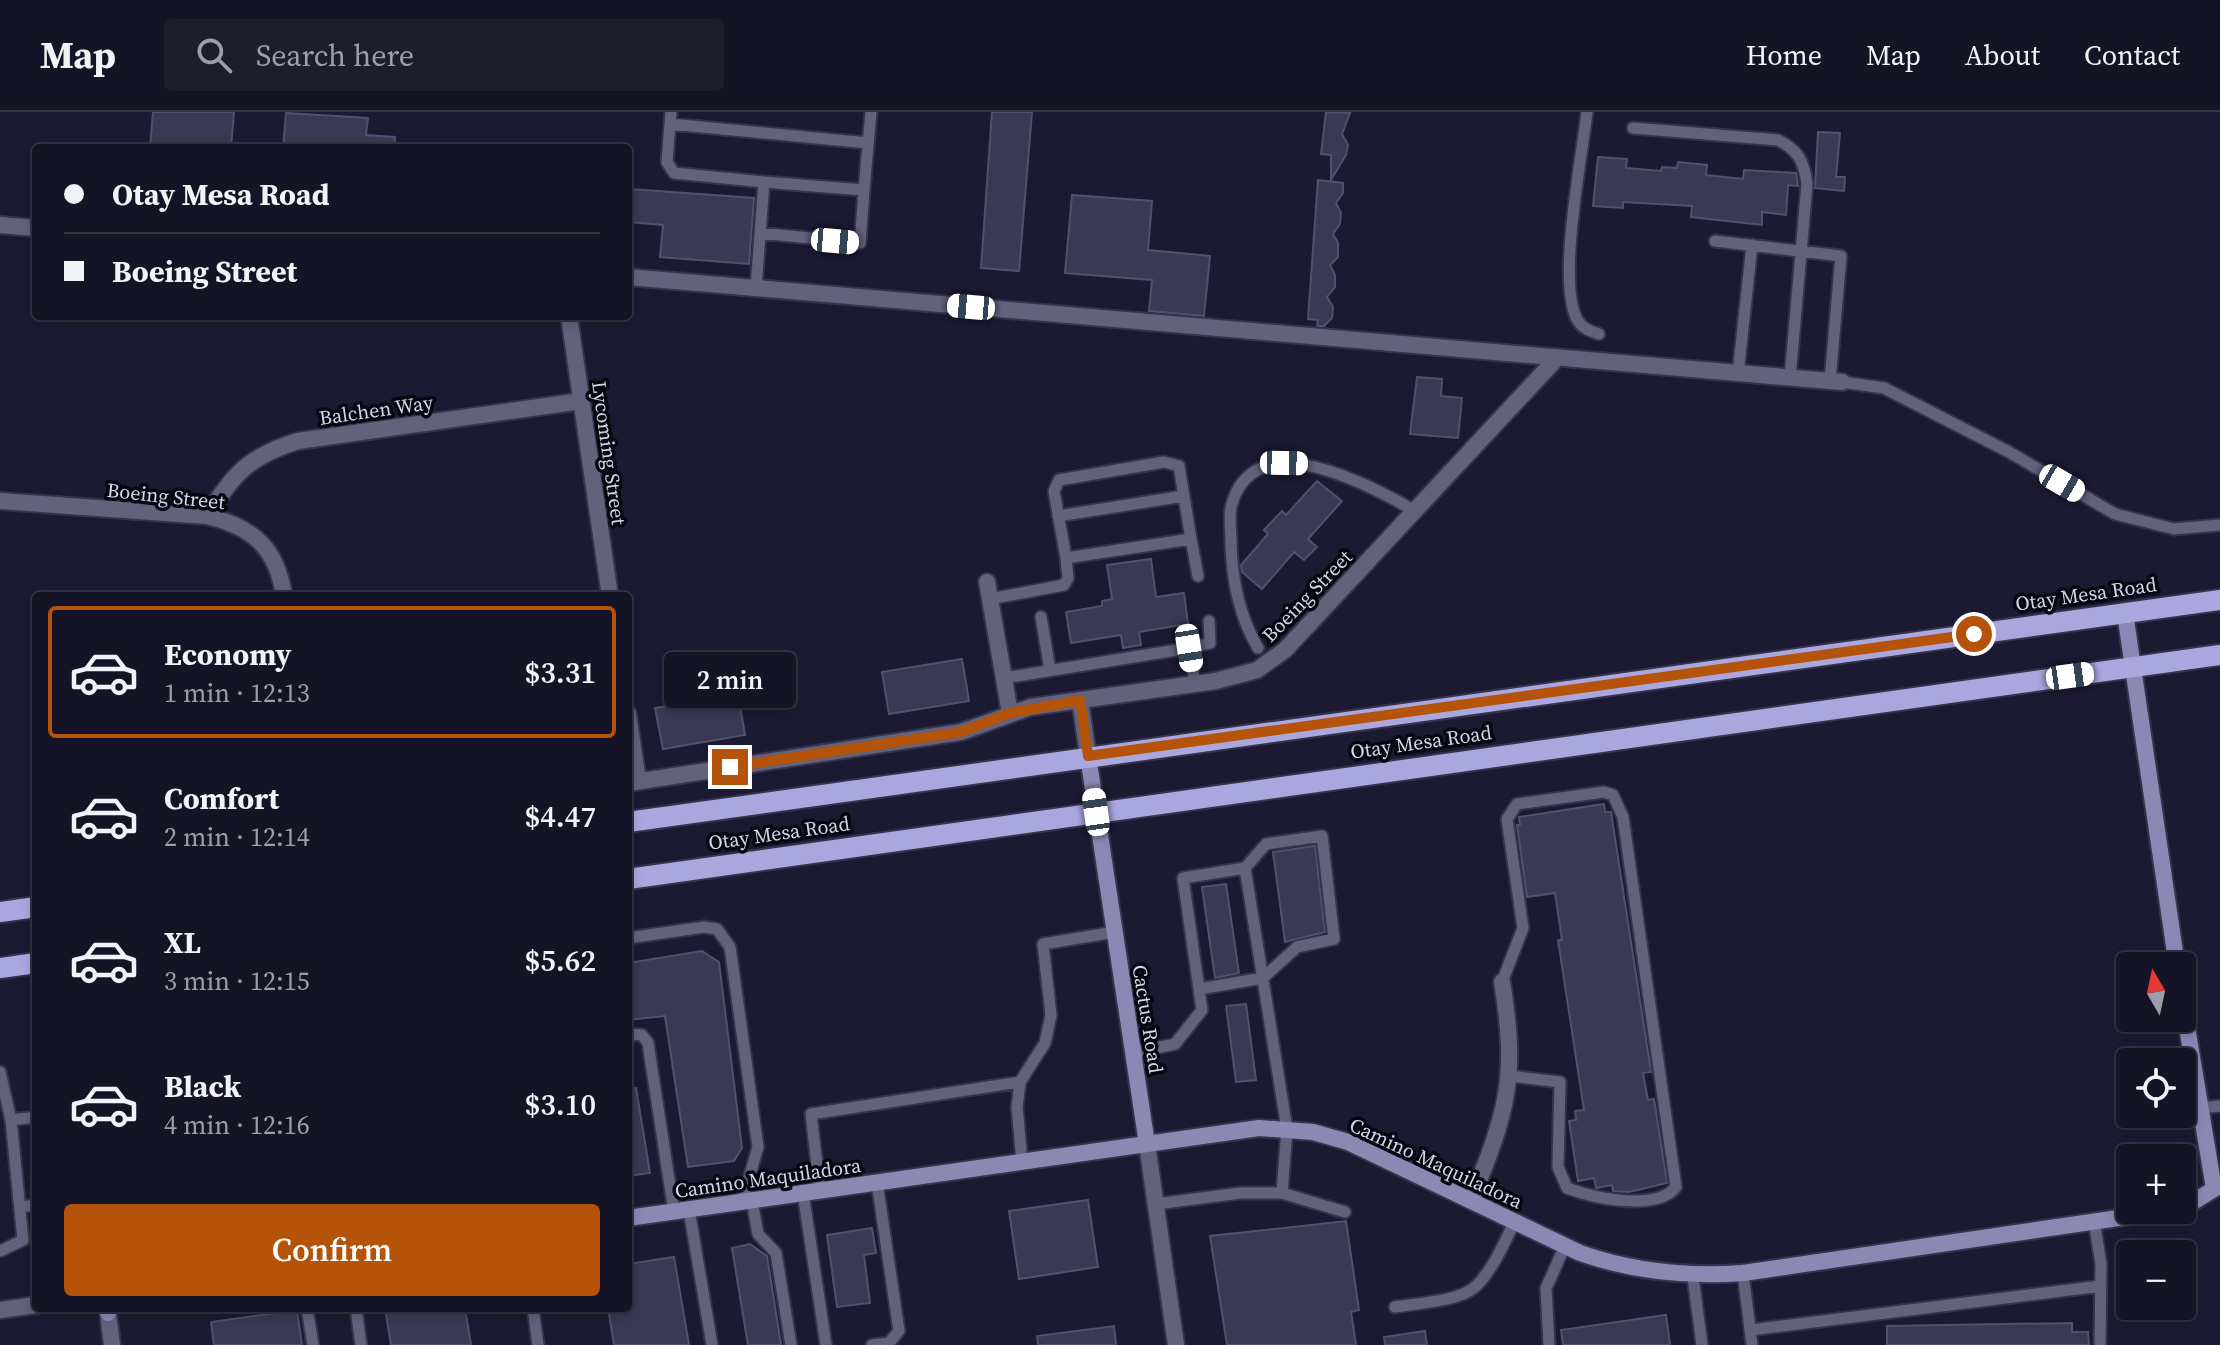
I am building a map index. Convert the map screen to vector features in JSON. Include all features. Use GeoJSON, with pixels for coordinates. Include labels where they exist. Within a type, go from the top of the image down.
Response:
{"type":"FeatureCollection","features":[{"type":"Feature","properties":{"kind":"main road","name":"Otay Mesa Road"},"geometry":{"type":"LineString","coordinates":[[632,821],[2220,600]]}},
{"type":"Feature","properties":{"kind":"main road","name":"Otay Mesa Road"},"geometry":{"type":"LineString","coordinates":[[632,878],[2220,655]]}},
{"type":"Feature","properties":{"kind":"main road"},"geometry":{"type":"LineString","coordinates":[[0,912],[32,908]]}},
{"type":"Feature","properties":{"kind":"main road"},"geometry":{"type":"LineString","coordinates":[[0,968],[32,964]]}},
{"type":"Feature","properties":{"kind":"street"},"geometry":{"type":"LineString","coordinates":[[0,225],[32,228]]}},
{"type":"Feature","properties":{"kind":"street"},"geometry":{"type":"LineString","coordinates":[[632,277],[1836,382]]}},
{"type":"Feature","properties":{"kind":"street","name":"Lycoming Street"},"geometry":{"type":"LineString","coordinates":[[570,320],[609,592]]}},
{"type":"Feature","properties":{"kind":"street","name":"Boeing Street"},"geometry":{"type":"LineString","coordinates":[[633,782],[961,732],[1010,713],[1237,677],[1271,662],[1557,358]]}},
{"type":"Feature","properties":{"kind":"street","name":"Balchen Way"},"geometry":{"type":"LineString","coordinates":[[207,516],[232,478],[276,448],[298,441],[581,401]]}},
{"type":"Feature","properties":{"kind":"street","name":"Boeing Street"},"geometry":{"type":"LineString","coordinates":[[0,501],[207,516],[231,522],[263,542],[281,574],[283,592]]}},
{"type":"Feature","properties":{"kind":"street"},"geometry":{"type":"LineString","coordinates":[[987,582],[1010,713]]}},
{"type":"Feature","properties":{"kind":"street"},"geometry":{"type":"LineString","coordinates":[[2125,613],[2175,952]]}},
{"type":"Feature","properties":{"kind":"street","name":"Cactus Road"},"geometry":{"type":"LineString","coordinates":[[1080,700],[1176,1345]]}},
{"type":"Feature","properties":{"kind":"street"},"geometry":{"type":"LineString","coordinates":[[1471,1201],[1499,1132],[1510,1076],[1511,1048],[1502,982]]}},
{"type":"Feature","properties":{"kind":"street"},"geometry":{"type":"LineString","coordinates":[[2188,1032],[2214,1189],[2196,1200]]}},
{"type":"Feature","properties":{"kind":"street","name":"Camino Maquiladora"},"geometry":{"type":"LineString","coordinates":[[632,1217],[1236,1131],[1287,1129],[1348,1142],[1565,1246],[1616,1266],[1693,1277],[1743,1273],[2116,1218]]}},
{"type":"Feature","properties":{"kind":"street"},"geometry":{"type":"LineString","coordinates":[[0,1310],[32,1306]]}},
{"type":"Feature","properties":{"kind":"street"},"geometry":{"type":"LineString","coordinates":[[108,1312],[112,1345]]}},
{"type":"Feature","properties":{"kind":"lane"},"geometry":{"type":"LineString","coordinates":[[760,233],[860,243],[871,112]]}},
{"type":"Feature","properties":{"kind":"lane"},"geometry":{"type":"LineString","coordinates":[[1587,112],[1568,276],[1577,320],[1582,327],[1599,334]]}},
{"type":"Feature","properties":{"kind":"lane"},"geometry":{"type":"LineString","coordinates":[[864,190],[674,173],[667,162],[671,118],[868,143]]}},
{"type":"Feature","properties":{"kind":"lane"},"geometry":{"type":"LineString","coordinates":[[1633,128],[1778,140],[1795,149],[1805,168],[1807,184],[1790,378]]}},
{"type":"Feature","properties":{"kind":"lane"},"geometry":{"type":"LineString","coordinates":[[756,288],[764,182]]}},
{"type":"Feature","properties":{"kind":"lane"},"geometry":{"type":"LineString","coordinates":[[1715,241],[1841,256],[1836,382],[1884,388],[2009,452],[2115,514],[2174,529],[2220,525]]}},
{"type":"Feature","properties":{"kind":"lane"},"geometry":{"type":"LineString","coordinates":[[1738,374],[1752,245]]}},
{"type":"Feature","properties":{"kind":"lane"},"geometry":{"type":"LineString","coordinates":[[990,599],[1064,585],[1068,578],[1066,558],[1054,491],[1059,480],[1164,462],[1179,466],[1198,576]]}},
{"type":"Feature","properties":{"kind":"lane"},"geometry":{"type":"LineString","coordinates":[[1258,648],[1235,592],[1231,565],[1231,508],[1239,488],[1254,474],[1284,463],[1305,463],[1366,483],[1415,511]]}},
{"type":"Feature","properties":{"kind":"lane"},"geometry":{"type":"LineString","coordinates":[[1058,516],[1184,496]]}},
{"type":"Feature","properties":{"kind":"lane"},"geometry":{"type":"LineString","coordinates":[[1066,558],[1191,539]]}},
{"type":"Feature","properties":{"kind":"lane"},"geometry":{"type":"LineString","coordinates":[[1041,617],[1050,670]]}},
{"type":"Feature","properties":{"kind":"lane"},"geometry":{"type":"LineString","coordinates":[[1004,678],[1210,643],[1209,621]]}},
{"type":"Feature","properties":{"kind":"lane"},"geometry":{"type":"LineString","coordinates":[[1189,648],[1195,684]]}},
{"type":"Feature","properties":{"kind":"lane"},"geometry":{"type":"LineString","coordinates":[[1502,982],[1523,928],[1507,819],[1511,810],[1517,804],[1604,792],[1613,795],[1623,817],[1676,1187],[1671,1194],[1654,1199],[1611,1200],[1567,1188],[1558,1167],[1560,1082],[1510,1076]]}},
{"type":"Feature","properties":{"kind":"lane"},"geometry":{"type":"LineString","coordinates":[[1133,1053],[1175,1044],[1202,1010],[1183,878],[1245,868],[1266,844],[1322,836],[1334,939],[1297,947],[1263,978],[1199,989]]}},
{"type":"Feature","properties":{"kind":"lane"},"geometry":{"type":"LineString","coordinates":[[1245,868],[1287,1129],[1282,1193]]}},
{"type":"Feature","properties":{"kind":"lane"},"geometry":{"type":"LineString","coordinates":[[632,937],[704,927],[717,929],[730,947],[758,1147],[747,1201],[758,1234],[776,1253],[791,1345]]}},
{"type":"Feature","properties":{"kind":"lane"},"geometry":{"type":"LineString","coordinates":[[1022,1162],[1017,1107],[1020,1082],[1045,1043],[1051,1015],[1043,944],[1115,932]]}},
{"type":"Feature","properties":{"kind":"lane"},"geometry":{"type":"LineString","coordinates":[[632,1034],[642,1035],[648,1043],[712,1345]]}},
{"type":"Feature","properties":{"kind":"lane"},"geometry":{"type":"LineString","coordinates":[[0,1072],[11,1120],[23,1240],[0,1251]]}},
{"type":"Feature","properties":{"kind":"lane"},"geometry":{"type":"LineString","coordinates":[[826,1345],[811,1192],[811,1114],[1020,1082]]}},
{"type":"Feature","properties":{"kind":"lane"},"geometry":{"type":"LineString","coordinates":[[2201,1108],[2220,1106]]}},
{"type":"Feature","properties":{"kind":"lane"},"geometry":{"type":"LineString","coordinates":[[11,1120],[32,1117]]}},
{"type":"Feature","properties":{"kind":"lane"},"geometry":{"type":"LineString","coordinates":[[872,1345],[889,1343],[899,1331],[877,1182]]}},
{"type":"Feature","properties":{"kind":"lane"},"geometry":{"type":"LineString","coordinates":[[1156,1204],[1240,1193],[1282,1193],[1345,1212]]}},
{"type":"Feature","properties":{"kind":"lane"},"geometry":{"type":"LineString","coordinates":[[20,1207],[32,1206]]}},
{"type":"Feature","properties":{"kind":"lane"},"geometry":{"type":"LineString","coordinates":[[1395,1307],[1462,1293],[1474,1287],[1496,1258],[1515,1221]]}},
{"type":"Feature","properties":{"kind":"lane"},"geometry":{"type":"LineString","coordinates":[[2094,1221],[2101,1286],[2100,1345]]}},
{"type":"Feature","properties":{"kind":"lane"},"geometry":{"type":"LineString","coordinates":[[1549,1345],[1546,1288],[1565,1246]]}},
{"type":"Feature","properties":{"kind":"lane"},"geometry":{"type":"LineString","coordinates":[[1743,1273],[1752,1345]]}},
{"type":"Feature","properties":{"kind":"lane"},"geometry":{"type":"LineString","coordinates":[[1693,1277],[1702,1345]]}},
{"type":"Feature","properties":{"kind":"lane"},"geometry":{"type":"LineString","coordinates":[[1750,1330],[2101,1286]]}},
{"type":"Feature","properties":{"kind":"lane"},"geometry":{"type":"LineString","coordinates":[[308,1312],[313,1345]]}},
{"type":"Feature","properties":{"kind":"lane"},"geometry":{"type":"LineString","coordinates":[[357,1312],[361,1345]]}},
{"type":"Feature","properties":{"kind":"lane"},"geometry":{"type":"LineString","coordinates":[[534,1312],[538,1345]]}},
{"type":"Feature","properties":{"kind":"building"},"geometry":{"type":"Polygon","coordinates":[[[153,112],[234,112],[231,144],[150,144],[153,112]]]}},
{"type":"Feature","properties":{"kind":"building"},"geometry":{"type":"Polygon","coordinates":[[[992,112],[1032,112],[1019,271],[981,268],[992,112]]]}},
{"type":"Feature","properties":{"kind":"building"},"geometry":{"type":"Polygon","coordinates":[[[1326,112],[1350,113],[1342,134],[1348,145],[1346,155],[1331,180],[1331,155],[1321,154],[1326,112]]]}},
{"type":"Feature","properties":{"kind":"building"},"geometry":{"type":"Polygon","coordinates":[[[286,113],[368,118],[366,135],[395,137],[394,144],[283,144],[286,113]]]}},
{"type":"Feature","properties":{"kind":"building"},"geometry":{"type":"Polygon","coordinates":[[[1818,132],[1840,133],[1836,177],[1845,177],[1844,191],[1815,188],[1818,132]]]}},
{"type":"Feature","properties":{"kind":"building"},"geometry":{"type":"Polygon","coordinates":[[[1598,157],[1627,159],[1626,168],[1661,171],[1662,167],[1677,168],[1678,162],[1707,165],[1706,175],[1743,179],[1744,170],[1796,173],[1798,186],[1788,185],[1786,215],[1762,212],[1762,225],[1691,217],[1692,206],[1623,202],[1623,208],[1593,206],[1598,157]]]}},
{"type":"Feature","properties":{"kind":"building"},"geometry":{"type":"Polygon","coordinates":[[[1318,180],[1343,183],[1343,193],[1336,203],[1341,213],[1340,224],[1333,234],[1338,243],[1338,257],[1330,265],[1335,275],[1335,287],[1327,297],[1333,307],[1332,318],[1324,326],[1317,326],[1318,320],[1308,319],[1318,180]]]}},
{"type":"Feature","properties":{"kind":"building"},"geometry":{"type":"Polygon","coordinates":[[[632,189],[754,198],[749,264],[660,257],[663,225],[632,222],[632,189]]]}},
{"type":"Feature","properties":{"kind":"building"},"geometry":{"type":"Polygon","coordinates":[[[1072,195],[1152,201],[1148,250],[1210,256],[1204,316],[1149,311],[1152,280],[1065,273],[1072,195]]]}},
{"type":"Feature","properties":{"kind":"building"},"geometry":{"type":"Polygon","coordinates":[[[1417,377],[1442,379],[1441,396],[1462,398],[1458,438],[1410,434],[1417,377]]]}},
{"type":"Feature","properties":{"kind":"building"},"geometry":{"type":"Polygon","coordinates":[[[1317,481],[1342,501],[1308,539],[1317,547],[1304,560],[1294,552],[1262,589],[1242,572],[1241,565],[1268,534],[1264,530],[1282,511],[1286,515],[1317,481]]]}},
{"type":"Feature","properties":{"kind":"building"},"geometry":{"type":"Polygon","coordinates":[[[1151,559],[1156,597],[1184,593],[1188,624],[1139,632],[1141,645],[1123,648],[1121,635],[1071,643],[1066,612],[1102,606],[1102,601],[1112,599],[1107,565],[1151,559]]]}},
{"type":"Feature","properties":{"kind":"building"},"geometry":{"type":"Polygon","coordinates":[[[962,659],[969,701],[889,714],[882,672],[962,659]]]}},
{"type":"Feature","properties":{"kind":"building"},"geometry":{"type":"Polygon","coordinates":[[[738,694],[745,735],[663,749],[655,708],[738,694]]]}},
{"type":"Feature","properties":{"kind":"building"},"geometry":{"type":"Polygon","coordinates":[[[1604,804],[1605,812],[1611,812],[1651,1072],[1643,1073],[1648,1100],[1654,1099],[1667,1183],[1629,1192],[1613,1191],[1612,1185],[1596,1188],[1594,1178],[1578,1181],[1569,1121],[1576,1120],[1575,1111],[1584,1110],[1558,940],[1562,940],[1555,893],[1527,897],[1517,825],[1520,825],[1519,817],[1604,804]]]}},
{"type":"Feature","properties":{"kind":"building"},"geometry":{"type":"Polygon","coordinates":[[[1315,846],[1325,932],[1285,942],[1273,852],[1315,846]]]}},
{"type":"Feature","properties":{"kind":"building"},"geometry":{"type":"Polygon","coordinates":[[[1226,884],[1239,973],[1215,978],[1202,887],[1226,884]]]}},
{"type":"Feature","properties":{"kind":"building"},"geometry":{"type":"Polygon","coordinates":[[[702,951],[719,962],[742,1148],[734,1161],[688,1167],[665,1016],[632,1020],[632,962],[702,951]]]}},
{"type":"Feature","properties":{"kind":"building"},"geometry":{"type":"Polygon","coordinates":[[[1246,1004],[1256,1080],[1236,1082],[1226,1006],[1246,1004]]]}},
{"type":"Feature","properties":{"kind":"building"},"geometry":{"type":"Polygon","coordinates":[[[632,1088],[636,1088],[650,1173],[632,1175],[632,1088]]]}},
{"type":"Feature","properties":{"kind":"building"},"geometry":{"type":"Polygon","coordinates":[[[1088,1200],[1098,1267],[1019,1279],[1009,1211],[1088,1200]]]}},
{"type":"Feature","properties":{"kind":"building"},"geometry":{"type":"Polygon","coordinates":[[[1346,1221],[1359,1310],[1351,1312],[1356,1345],[1227,1345],[1210,1236],[1346,1221]]]}},
{"type":"Feature","properties":{"kind":"building"},"geometry":{"type":"Polygon","coordinates":[[[872,1228],[876,1253],[864,1255],[870,1303],[837,1307],[827,1235],[872,1228]]]}},
{"type":"Feature","properties":{"kind":"building"},"geometry":{"type":"Polygon","coordinates":[[[750,1244],[767,1256],[781,1345],[748,1345],[732,1248],[750,1244]]]}},
{"type":"Feature","properties":{"kind":"building"},"geometry":{"type":"Polygon","coordinates":[[[674,1257],[689,1345],[614,1345],[609,1312],[632,1312],[632,1263],[674,1257]]]}},
{"type":"Feature","properties":{"kind":"building"},"geometry":{"type":"Polygon","coordinates":[[[297,1312],[302,1345],[214,1345],[211,1322],[297,1312]]]}},
{"type":"Feature","properties":{"kind":"building"},"geometry":{"type":"Polygon","coordinates":[[[386,1312],[466,1312],[471,1345],[391,1345],[386,1312]]]}},
{"type":"Feature","properties":{"kind":"building"},"geometry":{"type":"Polygon","coordinates":[[[1666,1315],[1670,1345],[1563,1345],[1561,1330],[1666,1315]]]}},
{"type":"Feature","properties":{"kind":"building"},"geometry":{"type":"Polygon","coordinates":[[[2072,1323],[2072,1332],[2088,1332],[2089,1345],[1887,1345],[1887,1326],[2072,1323]]]}},
{"type":"Feature","properties":{"kind":"building"},"geometry":{"type":"Polygon","coordinates":[[[1114,1326],[1116,1345],[1038,1345],[1037,1336],[1114,1326]]]}},
{"type":"Feature","properties":{"kind":"building"},"geometry":{"type":"Polygon","coordinates":[[[1425,1331],[1427,1345],[1385,1345],[1384,1337],[1425,1331]]]}},
{"type":"Feature","properties":{"kind":"route"},"geometry":{"type":"LineString","coordinates":[[730,767],[961,732],[1031,707],[1080,700],[1088,756],[1974,634]]}}]}
